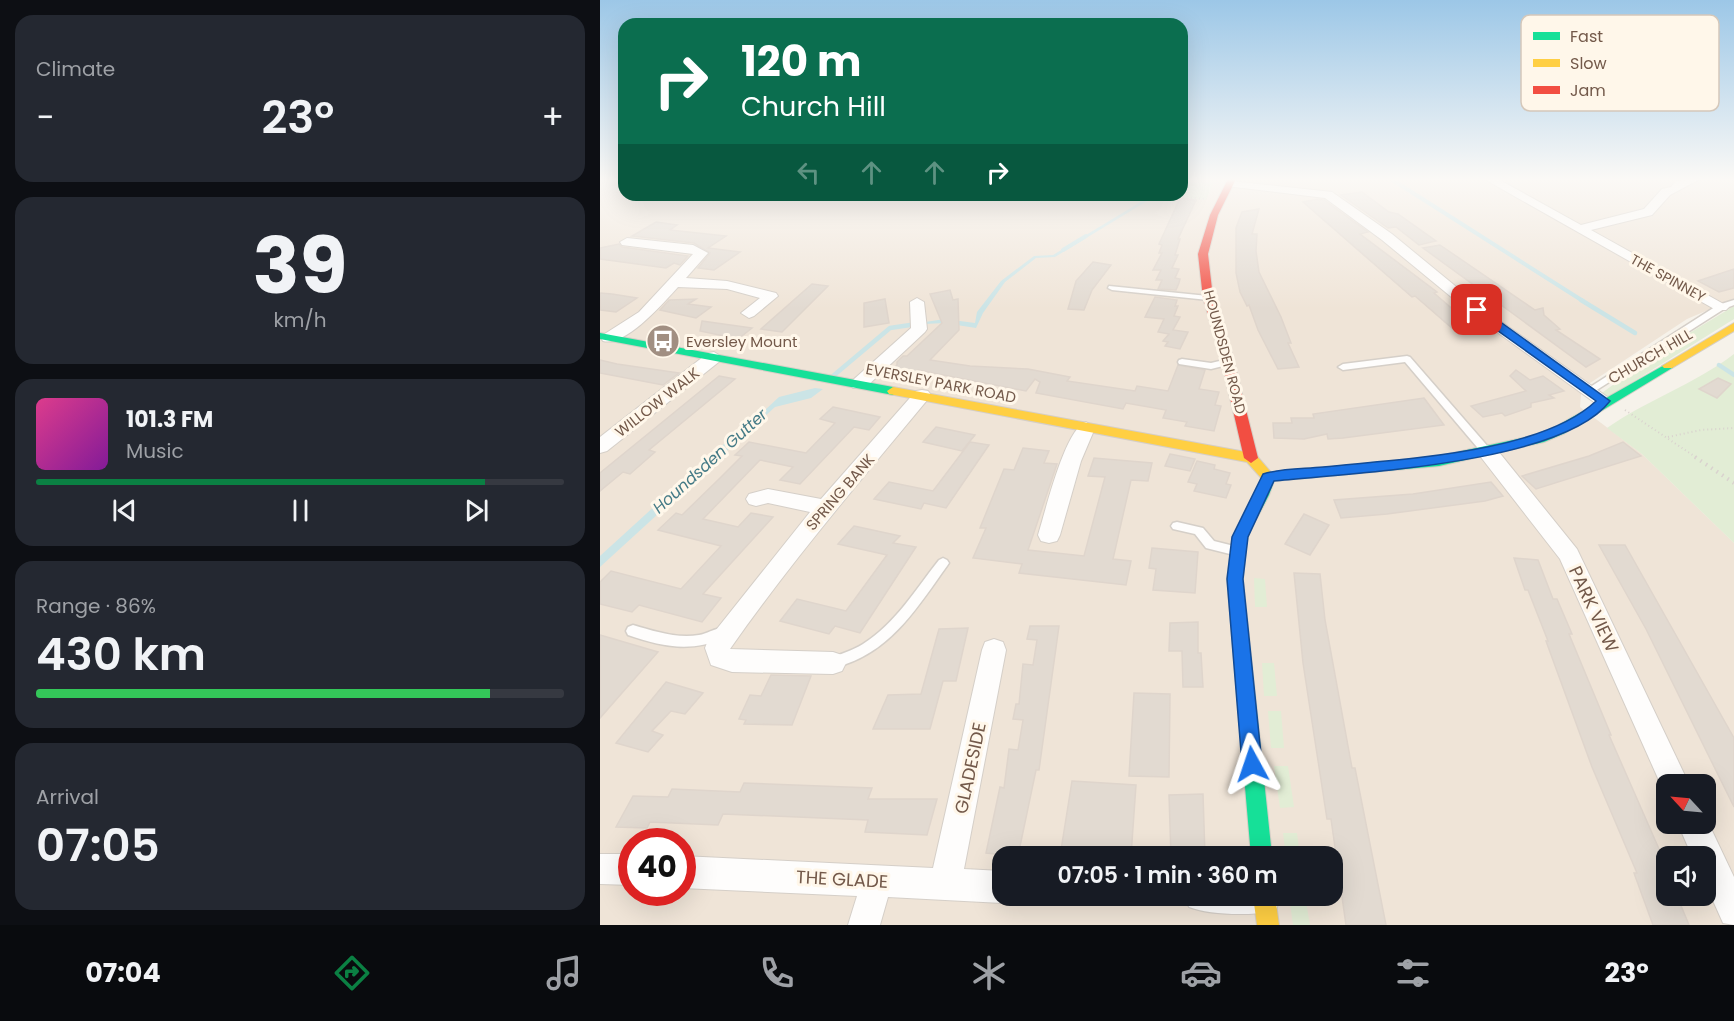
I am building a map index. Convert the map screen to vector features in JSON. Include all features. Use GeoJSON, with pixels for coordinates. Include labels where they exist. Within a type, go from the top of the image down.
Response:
{"type":"FeatureCollection","features":[{"type":"Feature","properties":{"kind":"street","name":"HOUNDSDEN ROAD"},"geometry":{"type":"LineString","coordinates":[[1212,222],[1207,234],[1203,254],[1208,298],[1228,362],[1251,458]]}},
{"type":"Feature","properties":{"kind":"street"},"geometry":{"type":"LineString","coordinates":[[1366,222],[1477,310],[1596,396]]}},
{"type":"Feature","properties":{"kind":"street","name":"THE SPINNEY"},"geometry":{"type":"LineString","coordinates":[[1568,222],[1728,304]]}},
{"type":"Feature","properties":{"kind":"street"},"geometry":{"type":"LineString","coordinates":[[1580,229],[1607,222]]}},
{"type":"Feature","properties":{"kind":"street"},"geometry":{"type":"LineString","coordinates":[[605,337],[644,315],[701,253],[693,249],[627,242]]}},
{"type":"Feature","properties":{"kind":"street"},"geometry":{"type":"LineString","coordinates":[[675,282],[727,285],[771,296],[749,313]]}},
{"type":"Feature","properties":{"kind":"street"},"geometry":{"type":"LineString","coordinates":[[859,384],[919,329],[917,303]]}},
{"type":"Feature","properties":{"kind":"street","name":"CHURCH HILL"},"geometry":{"type":"LineString","coordinates":[[1268,477],[1372,468],[1487,451],[1542,438],[1594,410],[1596,396],[1618,396],[1734,326]]}},
{"type":"Feature","properties":{"kind":"street","name":"EVERSLEY PARK ROAD"},"geometry":{"type":"LineString","coordinates":[[605,337],[1251,458]]}},
{"type":"Feature","properties":{"kind":"street","name":"WILLOW WALK"},"geometry":{"type":"LineString","coordinates":[[600,447],[714,357]]}},
{"type":"Feature","properties":{"kind":"street","name":"SPRING BANK"},"geometry":{"type":"LineString","coordinates":[[833,663],[726,660],[720,657],[717,648],[759,590],[826,507],[922,396]]}},
{"type":"Feature","properties":{"kind":"street"},"geometry":{"type":"LineString","coordinates":[[1049,535],[1071,461],[1086,428]]}},
{"type":"Feature","properties":{"kind":"street","name":"PARK VIEW"},"geometry":{"type":"LineString","coordinates":[[1487,451],[1569,555],[1670,774]]}},
{"type":"Feature","properties":{"kind":"street"},"geometry":{"type":"LineString","coordinates":[[1251,458],[1268,477],[1262,495],[1247,520],[1238,551],[1235,579],[1260,846]]}},
{"type":"Feature","properties":{"kind":"street"},"geometry":{"type":"LineString","coordinates":[[763,492],[826,507]]}},
{"type":"Feature","properties":{"kind":"street","name":"GLADESIDE"},"geometry":{"type":"LineString","coordinates":[[945,885],[994,650]]}},
{"type":"Feature","properties":{"kind":"street"},"geometry":{"type":"LineString","coordinates":[[1698,834],[1734,912]]}},
{"type":"Feature","properties":{"kind":"street"},"geometry":{"type":"LineString","coordinates":[[600,869],[618,870]]}},
{"type":"Feature","properties":{"kind":"street","name":"THE GLADE"},"geometry":{"type":"LineString","coordinates":[[696,873],[992,887]]}},
{"type":"Feature","properties":{"kind":"street"},"geometry":{"type":"LineString","coordinates":[[864,925],[877,880]]}},
{"type":"Feature","properties":{"kind":"lane"},"geometry":{"type":"LineString","coordinates":[[1112,288],[1208,298]]}},
{"type":"Feature","properties":{"kind":"lane"},"geometry":{"type":"LineString","coordinates":[[1596,396],[1728,304]]}},
{"type":"Feature","properties":{"kind":"lane"},"geometry":{"type":"LineString","coordinates":[[1343,366],[1407,359],[1487,451]]}},
{"type":"Feature","properties":{"kind":"lane"},"geometry":{"type":"LineString","coordinates":[[1182,362],[1211,366],[1228,362]]}},
{"type":"Feature","properties":{"kind":"lane"},"geometry":{"type":"LineString","coordinates":[[1177,526],[1199,531],[1210,545],[1238,551]]}},
{"type":"Feature","properties":{"kind":"lane"},"geometry":{"type":"LineString","coordinates":[[833,663],[854,658],[874,646],[887,634],[943,563]]}},
{"type":"Feature","properties":{"kind":"lane"},"geometry":{"type":"LineString","coordinates":[[633,631],[686,643],[716,636],[736,622]]}},
{"type":"Feature","properties":{"kind":"path"},"geometry":{"type":"LineString","coordinates":[[1624,410],[1668,437],[1734,483]]}},
{"type":"Feature","properties":{"kind":"path"},"geometry":{"type":"LineString","coordinates":[[1668,437],[1701,430],[1734,428]]}},
{"type":"Feature","properties":{"kind":"shaded area"},"geometry":{"type":"Polygon","coordinates":[[[600,222],[1734,222],[1734,299],[1687,319],[1587,385],[1581,394],[1580,407],[1642,454],[1734,543],[1734,925],[600,925],[600,222]]]}},
{"type":"Feature","properties":{"kind":"green space"},"geometry":{"type":"Polygon","coordinates":[[[1734,306],[1734,319],[1607,398],[1599,395],[1660,351],[1734,306]]]}},
{"type":"Feature","properties":{"kind":"green space"},"geometry":{"type":"Polygon","coordinates":[[[1734,354],[1734,543],[1642,454],[1607,428],[1719,365],[1734,354]]]}},
{"type":"Feature","properties":{"kind":"green space"},"geometry":{"type":"Polygon","coordinates":[[[1254,578],[1265,579],[1267,607],[1255,607],[1254,578]]]}},
{"type":"Feature","properties":{"kind":"green space"},"geometry":{"type":"Polygon","coordinates":[[[1262,663],[1274,663],[1277,696],[1264,696],[1262,663]]]}},
{"type":"Feature","properties":{"kind":"green space"},"geometry":{"type":"Polygon","coordinates":[[[1268,711],[1281,711],[1284,748],[1271,748],[1268,711]]]}},
{"type":"Feature","properties":{"kind":"green space"},"geometry":{"type":"Polygon","coordinates":[[[1274,766],[1288,766],[1294,807],[1280,808],[1274,766]]]}},
{"type":"Feature","properties":{"kind":"green space"},"geometry":{"type":"Polygon","coordinates":[[[1283,833],[1297,833],[1299,846],[1285,846],[1283,833]]]}},
{"type":"Feature","properties":{"kind":"green space"},"geometry":{"type":"Polygon","coordinates":[[[1290,906],[1307,906],[1310,925],[1293,925],[1290,906]]]}},
{"type":"Feature","properties":{"kind":"water"},"geometry":{"type":"Polygon","coordinates":[[[1107,222],[1112,222],[1055,257],[1036,258],[1005,282],[983,313],[976,328],[944,323],[925,324],[925,322],[945,319],[975,323],[977,312],[1001,281],[1034,256],[1053,255],[1107,222]]]}},
{"type":"Feature","properties":{"kind":"water"},"geometry":{"type":"Polygon","coordinates":[[[815,388],[823,389],[811,398],[775,407],[600,567],[600,562],[779,397],[815,388]]]}},
{"type":"Feature","properties":{"kind":"building"},"geometry":{"type":"Polygon","coordinates":[[[656,222],[677,225],[670,230],[726,236],[708,248],[740,252],[714,270],[698,268],[710,253],[694,243],[632,236],[656,222]]]}},
{"type":"Feature","properties":{"kind":"building"},"geometry":{"type":"Polygon","coordinates":[[[1169,222],[1186,222],[1178,239],[1180,239],[1175,255],[1178,255],[1172,268],[1179,269],[1175,278],[1180,279],[1176,290],[1158,289],[1162,280],[1156,280],[1161,270],[1153,270],[1162,253],[1159,253],[1162,245],[1159,244],[1169,222]]]}},
{"type":"Feature","properties":{"kind":"building"},"geometry":{"type":"Polygon","coordinates":[[[1238,222],[1255,222],[1252,234],[1257,234],[1256,251],[1259,272],[1281,317],[1291,343],[1288,343],[1299,367],[1278,369],[1258,330],[1249,305],[1247,306],[1240,292],[1236,273],[1236,228],[1238,222]]]}},
{"type":"Feature","properties":{"kind":"building"},"geometry":{"type":"Polygon","coordinates":[[[1326,222],[1354,222],[1368,232],[1360,234],[1437,292],[1434,293],[1472,326],[1453,329],[1415,296],[1412,297],[1326,222]]]}},
{"type":"Feature","properties":{"kind":"building"},"geometry":{"type":"Polygon","coordinates":[[[1380,222],[1409,222],[1436,241],[1419,245],[1396,227],[1388,228],[1380,222]]]}},
{"type":"Feature","properties":{"kind":"building"},"geometry":{"type":"Polygon","coordinates":[[[619,244],[622,247],[688,256],[680,265],[674,263],[666,268],[600,259],[600,248],[619,244]]]}},
{"type":"Feature","properties":{"kind":"building"},"geometry":{"type":"Polygon","coordinates":[[[1440,245],[1535,310],[1543,308],[1544,315],[1560,329],[1556,330],[1600,359],[1586,367],[1423,248],[1440,245]]]}},
{"type":"Feature","properties":{"kind":"building"},"geometry":{"type":"Polygon","coordinates":[[[1093,262],[1111,265],[1092,290],[1084,310],[1068,309],[1076,281],[1093,262]]]}},
{"type":"Feature","properties":{"kind":"building"},"geometry":{"type":"Polygon","coordinates":[[[1734,269],[1734,288],[1719,292],[1698,281],[1734,269]]]}},
{"type":"Feature","properties":{"kind":"building"},"geometry":{"type":"Polygon","coordinates":[[[812,284],[828,286],[782,332],[761,329],[812,284]]]}},
{"type":"Feature","properties":{"kind":"building"},"geometry":{"type":"Polygon","coordinates":[[[950,290],[953,300],[958,299],[959,330],[930,360],[970,366],[1028,369],[1070,377],[1067,381],[1135,391],[1137,386],[1168,391],[1178,365],[1205,370],[1199,389],[1219,392],[1215,405],[1221,406],[1214,431],[1185,426],[1187,422],[1163,418],[1166,410],[1126,403],[1123,409],[1036,393],[1040,382],[1035,379],[1026,391],[918,370],[907,380],[887,376],[903,356],[907,356],[942,323],[930,294],[950,290]]]}},
{"type":"Feature","properties":{"kind":"building"},"geometry":{"type":"Polygon","coordinates":[[[600,293],[637,298],[616,312],[600,310],[600,293]]]}},
{"type":"Feature","properties":{"kind":"building"},"geometry":{"type":"Polygon","coordinates":[[[1155,297],[1177,300],[1175,306],[1178,306],[1174,316],[1180,317],[1173,330],[1188,332],[1180,349],[1165,346],[1168,342],[1163,341],[1169,334],[1158,332],[1164,319],[1145,317],[1155,297]]]}},
{"type":"Feature","properties":{"kind":"building"},"geometry":{"type":"Polygon","coordinates":[[[696,299],[688,304],[711,307],[696,318],[660,310],[669,300],[696,299]]]}},
{"type":"Feature","properties":{"kind":"building"},"geometry":{"type":"Polygon","coordinates":[[[885,299],[889,323],[864,327],[864,303],[885,299]]]}},
{"type":"Feature","properties":{"kind":"building"},"geometry":{"type":"Polygon","coordinates":[[[702,321],[752,328],[738,339],[700,331],[702,321]]]}},
{"type":"Feature","properties":{"kind":"building"},"geometry":{"type":"Polygon","coordinates":[[[600,360],[679,373],[663,385],[600,373],[600,360]]]}},
{"type":"Feature","properties":{"kind":"building"},"geometry":{"type":"Polygon","coordinates":[[[1516,370],[1530,380],[1543,376],[1564,391],[1549,395],[1554,398],[1531,403],[1531,407],[1505,416],[1502,413],[1483,417],[1471,406],[1526,391],[1510,376],[1516,370]]]}},
{"type":"Feature","properties":{"kind":"building"},"geometry":{"type":"Polygon","coordinates":[[[719,376],[735,379],[649,450],[655,452],[630,474],[623,472],[600,491],[600,473],[719,376]]]}},
{"type":"Feature","properties":{"kind":"building"},"geometry":{"type":"Polygon","coordinates":[[[1718,378],[1731,384],[1717,398],[1699,389],[1718,378]]]}},
{"type":"Feature","properties":{"kind":"building"},"geometry":{"type":"Polygon","coordinates":[[[1424,398],[1444,425],[1343,438],[1328,439],[1327,434],[1304,439],[1274,438],[1273,423],[1292,423],[1291,418],[1314,418],[1313,414],[1424,398]]]}},
{"type":"Feature","properties":{"kind":"building"},"geometry":{"type":"Polygon","coordinates":[[[833,407],[880,417],[869,430],[854,427],[800,484],[780,480],[793,467],[760,460],[703,519],[738,527],[751,513],[773,517],[703,594],[721,598],[702,622],[639,605],[632,612],[600,604],[600,582],[611,571],[681,589],[721,546],[658,530],[676,513],[682,515],[742,456],[735,455],[749,442],[806,453],[835,423],[820,419],[833,407]]]}},
{"type":"Feature","properties":{"kind":"building"},"geometry":{"type":"Polygon","coordinates":[[[936,427],[975,435],[962,451],[923,442],[936,427]]]}},
{"type":"Feature","properties":{"kind":"building"},"geometry":{"type":"Polygon","coordinates":[[[970,442],[989,445],[946,508],[924,503],[921,509],[874,499],[889,482],[933,491],[970,442]]]}},
{"type":"Feature","properties":{"kind":"building"},"geometry":{"type":"Polygon","coordinates":[[[1623,442],[1641,456],[1536,489],[1522,476],[1589,456],[1623,442]]]}},
{"type":"Feature","properties":{"kind":"building"},"geometry":{"type":"Polygon","coordinates":[[[1023,448],[1049,451],[1044,463],[1057,464],[1028,550],[1084,556],[1105,477],[1088,476],[1094,458],[1152,463],[1148,481],[1131,480],[1113,559],[1131,561],[1126,585],[1019,573],[1022,564],[973,558],[986,528],[980,528],[1004,469],[1014,470],[1023,448]]]}},
{"type":"Feature","properties":{"kind":"building"},"geometry":{"type":"Polygon","coordinates":[[[1170,454],[1195,459],[1190,471],[1165,466],[1170,454]]]}},
{"type":"Feature","properties":{"kind":"building"},"geometry":{"type":"Polygon","coordinates":[[[1197,461],[1215,465],[1214,469],[1230,473],[1226,484],[1231,485],[1226,498],[1194,491],[1197,484],[1188,482],[1197,461]]]}},
{"type":"Feature","properties":{"kind":"building"},"geometry":{"type":"Polygon","coordinates":[[[1491,482],[1503,496],[1485,501],[1387,514],[1341,518],[1334,500],[1413,494],[1491,482]]]}},
{"type":"Feature","properties":{"kind":"building"},"geometry":{"type":"Polygon","coordinates":[[[1304,514],[1329,525],[1310,555],[1285,544],[1304,514]]]}},
{"type":"Feature","properties":{"kind":"building"},"geometry":{"type":"Polygon","coordinates":[[[854,526],[900,536],[893,543],[916,547],[860,633],[835,626],[829,634],[780,621],[797,599],[846,611],[887,555],[838,544],[854,526]]]}},
{"type":"Feature","properties":{"kind":"building"},"geometry":{"type":"Polygon","coordinates":[[[1599,545],[1625,545],[1734,738],[1734,807],[1646,629],[1599,545]]]}},
{"type":"Feature","properties":{"kind":"building"},"geometry":{"type":"Polygon","coordinates":[[[1152,548],[1198,552],[1195,593],[1153,590],[1156,569],[1149,568],[1152,548]]]}},
{"type":"Feature","properties":{"kind":"building"},"geometry":{"type":"Polygon","coordinates":[[[1514,558],[1538,560],[1553,599],[1557,599],[1572,634],[1569,634],[1611,735],[1609,735],[1658,846],[1656,906],[1681,906],[1689,925],[1653,925],[1634,873],[1637,873],[1592,767],[1546,641],[1548,641],[1528,590],[1525,590],[1514,558]]]}},
{"type":"Feature","properties":{"kind":"building"},"geometry":{"type":"Polygon","coordinates":[[[1294,573],[1320,574],[1325,620],[1352,768],[1355,768],[1386,925],[1346,925],[1343,904],[1343,846],[1335,846],[1331,819],[1327,819],[1303,663],[1294,573]]]}},
{"type":"Feature","properties":{"kind":"building"},"geometry":{"type":"Polygon","coordinates":[[[1198,622],[1198,653],[1201,653],[1203,687],[1183,687],[1182,651],[1169,651],[1170,623],[1198,622]]]}},
{"type":"Feature","properties":{"kind":"building"},"geometry":{"type":"Polygon","coordinates":[[[1030,626],[1059,626],[1039,770],[1036,770],[1020,846],[992,846],[992,854],[986,853],[1000,787],[1004,788],[1009,749],[1018,750],[1023,720],[1013,719],[1016,704],[1019,704],[1023,664],[1033,665],[1037,640],[1027,639],[1030,626]]]}},
{"type":"Feature","properties":{"kind":"building"},"geometry":{"type":"Polygon","coordinates":[[[968,628],[956,681],[943,681],[930,729],[873,729],[888,695],[921,694],[939,629],[968,628]]]}},
{"type":"Feature","properties":{"kind":"building"},"geometry":{"type":"Polygon","coordinates":[[[600,635],[658,652],[600,718],[600,635]]]}},
{"type":"Feature","properties":{"kind":"building"},"geometry":{"type":"Polygon","coordinates":[[[771,675],[811,676],[792,725],[744,724],[746,720],[739,719],[750,695],[761,696],[771,675]]]}},
{"type":"Feature","properties":{"kind":"building"},"geometry":{"type":"Polygon","coordinates":[[[666,682],[703,693],[685,714],[671,711],[652,731],[663,735],[648,752],[616,743],[666,682]]]}},
{"type":"Feature","properties":{"kind":"building"},"geometry":{"type":"Polygon","coordinates":[[[1134,693],[1170,694],[1169,777],[1129,776],[1134,693]]]}},
{"type":"Feature","properties":{"kind":"building"},"geometry":{"type":"Polygon","coordinates":[[[1072,781],[1136,785],[1132,846],[1062,846],[1072,781]]]}},
{"type":"Feature","properties":{"kind":"building"},"geometry":{"type":"Polygon","coordinates":[[[744,783],[872,788],[868,799],[937,799],[927,835],[865,832],[868,820],[723,814],[718,825],[650,822],[647,828],[616,827],[633,796],[668,797],[672,789],[740,792],[744,783]]]}},
{"type":"Feature","properties":{"kind":"building"},"geometry":{"type":"Polygon","coordinates":[[[1203,794],[1205,846],[1171,846],[1169,795],[1203,794]]]}},
{"type":"Feature","properties":{"kind":"waterway"},"geometry":{"type":"LineString","coordinates":[[1459,222],[1583,301]]}},
{"type":"Feature","properties":{"kind":"waterway","name":"Houndsden Gutter"},"geometry":{"type":"LineString","coordinates":[[1063,250],[1086,236]]}},
{"type":"Feature","properties":{"kind":"waterway"},"geometry":{"type":"LineString","coordinates":[[1581,300],[1635,333]]}},
{"type":"Feature","properties":{"kind":"waterway","name":"Houndsden Gutter"},"geometry":{"type":"LineString","coordinates":[[833,376],[890,328],[917,324]]}},
{"type":"Feature","properties":{"kind":"waterway"},"geometry":{"type":"LineString","coordinates":[[1719,365],[1734,375]]}},
{"type":"Feature","properties":{"kind":"waterway","name":"Houndsden Gutter"},"geometry":{"type":"LineString","coordinates":[[712,458],[756,418]]}},
{"type":"Feature","properties":{"kind":"waterway","name":"Houndsden Gutter"},"geometry":{"type":"LineString","coordinates":[[600,560],[713,457]]}},
{"type":"Feature","properties":{"kind":"traffic: fast"},"geometry":{"type":"LineString","coordinates":[[600,336],[893,391]]}},
{"type":"Feature","properties":{"kind":"traffic: fast"},"geometry":{"type":"LineString","coordinates":[[1268,477],[1439,461],[1539,439],[1560,430],[1668,366]]}},
{"type":"Feature","properties":{"kind":"traffic: fast"},"geometry":{"type":"LineString","coordinates":[[1260,846],[1235,579],[1240,537],[1262,495],[1268,477]]}},
{"type":"Feature","properties":{"kind":"traffic: slow"},"geometry":{"type":"LineString","coordinates":[[1668,366],[1734,326]]}},
{"type":"Feature","properties":{"kind":"traffic: slow"},"geometry":{"type":"LineString","coordinates":[[893,391],[1251,458],[1268,477]]}},
{"type":"Feature","properties":{"kind":"traffic: slow"},"geometry":{"type":"LineString","coordinates":[[1265,906],[1268,925]]}},
{"type":"Feature","properties":{"kind":"traffic: jam"},"geometry":{"type":"LineString","coordinates":[[1212,222],[1203,254],[1208,298],[1225,350],[1251,458]]}},
{"type":"Feature","properties":{"kind":"place","name":"Eversley Mount"},"geometry":{"type":"Point","coordinates":[663,341]}},
{"type":"Feature","properties":{"kind":"route"},"geometry":{"type":"LineString","coordinates":[[1252,764],[1235,579],[1238,542],[1247,520],[1262,495],[1268,477],[1355,470],[1447,458],[1512,446],[1542,438],[1594,410],[1604,401],[1477,310]]}}]}
